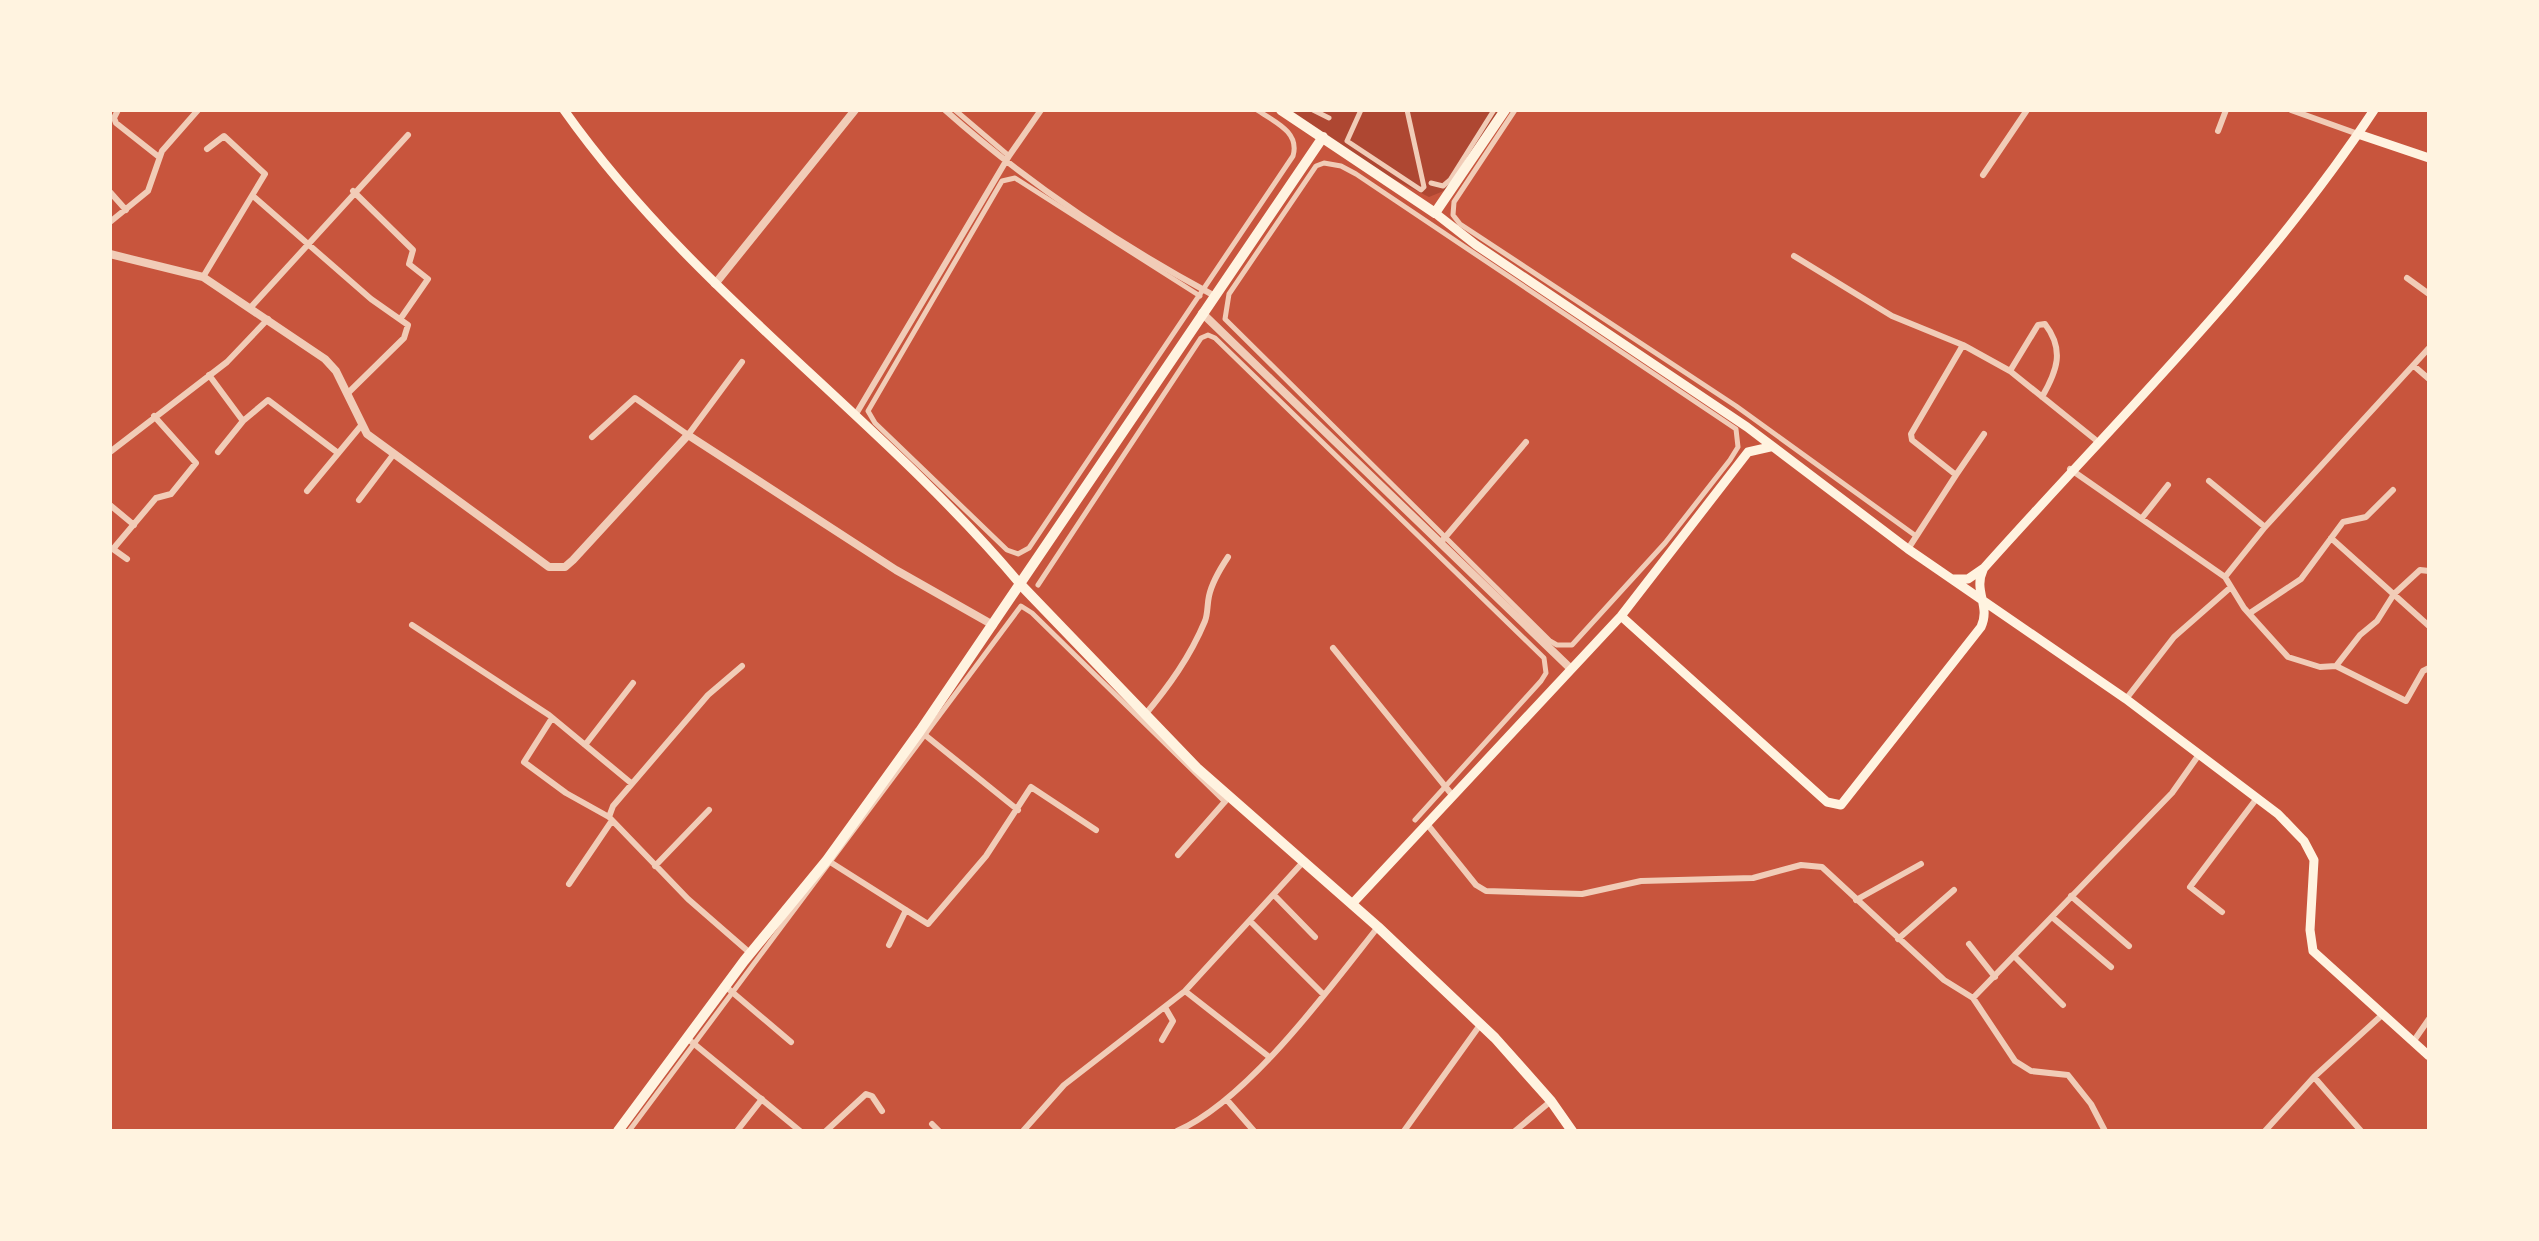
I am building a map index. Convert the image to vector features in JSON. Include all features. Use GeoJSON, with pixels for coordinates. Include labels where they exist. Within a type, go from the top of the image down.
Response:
{"type":"FeatureCollection","features":[{"type":"Feature","properties":{"kind":"main road"},"geometry":{"type":"LineString","coordinates":[[1281,110],[1747,427],[1908,549],[2126,699],[2287,821],[2310,849],[2314,860],[2310,930],[2313,951],[2429,1056]]}},
{"type":"Feature","properties":{"kind":"main road"},"geometry":{"type":"LineString","coordinates":[[1435,213],[1505,110]]}},
{"type":"Feature","properties":{"kind":"main road"},"geometry":{"type":"LineString","coordinates":[[1950,578],[1968,579],[1984,568],[2273,247],[2374,110]]}},
{"type":"Feature","properties":{"kind":"main road"},"geometry":{"type":"LineString","coordinates":[[569,112],[646,215],[715,284],[856,414],[1018,589],[1227,800],[1304,861],[1480,1025],[1551,1101],[1572,1131]]}},
{"type":"Feature","properties":{"kind":"main road"},"geometry":{"type":"LineString","coordinates":[[2358,134],[2429,158]]}},
{"type":"Feature","properties":{"kind":"main road"},"geometry":{"type":"LineString","coordinates":[[618,1131],[691,1041],[753,950],[830,861],[922,734],[1202,313],[1206,294],[1323,137]]}},
{"type":"Feature","properties":{"kind":"main road"},"geometry":{"type":"LineString","coordinates":[[1747,427],[1748,452]]}},
{"type":"Feature","properties":{"kind":"main road"},"geometry":{"type":"LineString","coordinates":[[1352,904],[1621,616],[1748,452],[1770,447]]}},
{"type":"Feature","properties":{"kind":"main road"},"geometry":{"type":"LineString","coordinates":[[1621,616],[1834,805],[1849,800],[1981,627],[1986,613],[1978,585],[1984,568]]}},
{"type":"Feature","properties":{"kind":"main road"},"geometry":{"type":"LineString","coordinates":[[1981,627],[1994,618],[2007,619]]}},
{"type":"Feature","properties":{"kind":"street"},"geometry":{"type":"LineString","coordinates":[[118,110],[114,114],[116,123],[159,157]]}},
{"type":"Feature","properties":{"kind":"street"},"geometry":{"type":"LineString","coordinates":[[110,222],[151,186],[159,157],[198,110]]}},
{"type":"Feature","properties":{"kind":"street"},"geometry":{"type":"LineString","coordinates":[[715,284],[855,110]]}},
{"type":"Feature","properties":{"kind":"street"},"geometry":{"type":"LineString","coordinates":[[945,110],[1082,216],[1206,294]]}},
{"type":"Feature","properties":{"kind":"street"},"geometry":{"type":"LineString","coordinates":[[955,110],[1007,160]]}},
{"type":"Feature","properties":{"kind":"street"},"geometry":{"type":"LineString","coordinates":[[856,414],[1007,160],[1041,110]]}},
{"type":"Feature","properties":{"kind":"street"},"geometry":{"type":"LineString","coordinates":[[1206,294],[1015,178],[1002,181],[868,411],[875,423],[1007,550],[1018,554],[1029,548],[1206,294],[1293,156],[1296,145],[1293,135],[1257,110]]}},
{"type":"Feature","properties":{"kind":"street"},"geometry":{"type":"LineString","coordinates":[[1361,110],[1347,141],[1421,190],[1424,187],[1407,110]]}},
{"type":"Feature","properties":{"kind":"street"},"geometry":{"type":"LineString","coordinates":[[1431,183],[1443,186],[1450,180],[1494,110]]}},
{"type":"Feature","properties":{"kind":"street"},"geometry":{"type":"LineString","coordinates":[[1515,110],[1454,202],[1453,215],[1460,224],[1736,406],[1916,536]]}},
{"type":"Feature","properties":{"kind":"street"},"geometry":{"type":"LineString","coordinates":[[1985,173],[2027,110]]}},
{"type":"Feature","properties":{"kind":"street"},"geometry":{"type":"LineString","coordinates":[[2218,131],[2226,110]]}},
{"type":"Feature","properties":{"kind":"street"},"geometry":{"type":"LineString","coordinates":[[2291,110],[2358,134]]}},
{"type":"Feature","properties":{"kind":"street"},"geometry":{"type":"LineString","coordinates":[[1316,111],[1329,118]]}},
{"type":"Feature","properties":{"kind":"street"},"geometry":{"type":"LineString","coordinates":[[251,307],[353,191],[408,135]]}},
{"type":"Feature","properties":{"kind":"street"},"geometry":{"type":"LineString","coordinates":[[203,277],[265,174],[224,136],[207,149]]}},
{"type":"Feature","properties":{"kind":"street"},"geometry":{"type":"LineString","coordinates":[[1202,313],[1444,539],[1550,641],[1557,645],[1572,645],[1665,543],[1730,460],[1738,447],[1736,429],[1356,174],[1341,166],[1324,163],[1316,166],[1229,294],[1224,309],[1225,319],[1444,539],[1570,668]]}},
{"type":"Feature","properties":{"kind":"street"},"geometry":{"type":"LineString","coordinates":[[353,191],[413,250],[408,262],[428,279],[401,318]]}},
{"type":"Feature","properties":{"kind":"street"},"geometry":{"type":"LineString","coordinates":[[110,192],[126,210]]}},
{"type":"Feature","properties":{"kind":"street"},"geometry":{"type":"LineString","coordinates":[[253,196],[371,299],[408,325],[404,338],[347,394]]}},
{"type":"Feature","properties":{"kind":"street"},"geometry":{"type":"LineString","coordinates":[[110,254],[203,277],[268,319],[331,364],[360,427],[393,455],[549,567],[565,567],[688,435],[742,362]]}},
{"type":"Feature","properties":{"kind":"street"},"geometry":{"type":"LineString","coordinates":[[1794,256],[1892,316],[1963,345],[2010,371],[2097,441]]}},
{"type":"Feature","properties":{"kind":"street"},"geometry":{"type":"LineString","coordinates":[[2407,278],[2429,294]]}},
{"type":"Feature","properties":{"kind":"street"},"geometry":{"type":"LineString","coordinates":[[110,452],[239,351],[268,319]]}},
{"type":"Feature","properties":{"kind":"street"},"geometry":{"type":"LineString","coordinates":[[2010,371],[2038,325],[2045,324],[2051,332],[2058,367],[2042,397]]}},
{"type":"Feature","properties":{"kind":"street"},"geometry":{"type":"LineString","coordinates":[[1038,585],[1201,338],[1208,335],[1215,338],[1544,658],[1546,673],[1541,681],[1415,820]]}},
{"type":"Feature","properties":{"kind":"street"},"geometry":{"type":"LineString","coordinates":[[1956,475],[1912,440],[1911,434],[1963,345]]}},
{"type":"Feature","properties":{"kind":"street"},"geometry":{"type":"LineString","coordinates":[[2225,577],[2265,527],[2429,348]]}},
{"type":"Feature","properties":{"kind":"street"},"geometry":{"type":"LineString","coordinates":[[2414,366],[2429,379]]}},
{"type":"Feature","properties":{"kind":"street"},"geometry":{"type":"LineString","coordinates":[[209,375],[243,421]]}},
{"type":"Feature","properties":{"kind":"street"},"geometry":{"type":"LineString","coordinates":[[592,437],[635,398],[896,570],[993,625]]}},
{"type":"Feature","properties":{"kind":"street"},"geometry":{"type":"LineString","coordinates":[[218,452],[243,421],[268,400],[338,453]]}},
{"type":"Feature","properties":{"kind":"street"},"geometry":{"type":"LineString","coordinates":[[127,559],[112,548],[156,498],[171,494],[196,463],[154,416]]}},
{"type":"Feature","properties":{"kind":"street"},"geometry":{"type":"LineString","coordinates":[[307,491],[360,427]]}},
{"type":"Feature","properties":{"kind":"street"},"geometry":{"type":"LineString","coordinates":[[1908,549],[1984,434]]}},
{"type":"Feature","properties":{"kind":"street"},"geometry":{"type":"LineString","coordinates":[[1444,539],[1526,442]]}},
{"type":"Feature","properties":{"kind":"street"},"geometry":{"type":"LineString","coordinates":[[359,500],[393,455]]}},
{"type":"Feature","properties":{"kind":"street"},"geometry":{"type":"LineString","coordinates":[[2070,469],[2225,577],[2250,613],[2288,657],[2320,667],[2336,666],[2406,701],[2423,671],[2429,668]]}},
{"type":"Feature","properties":{"kind":"street"},"geometry":{"type":"LineString","coordinates":[[2209,481],[2265,527]]}},
{"type":"Feature","properties":{"kind":"street"},"geometry":{"type":"LineString","coordinates":[[2142,518],[2168,485]]}},
{"type":"Feature","properties":{"kind":"street"},"geometry":{"type":"LineString","coordinates":[[2250,613],[2301,579],[2348,519],[2366,517],[2393,490]]}},
{"type":"Feature","properties":{"kind":"street"},"geometry":{"type":"LineString","coordinates":[[110,505],[134,525]]}},
{"type":"Feature","properties":{"kind":"street"},"geometry":{"type":"LineString","coordinates":[[2331,538],[2429,626]]}},
{"type":"Feature","properties":{"kind":"street"},"geometry":{"type":"LineString","coordinates":[[1144,716],[1194,646],[1207,616],[1213,585],[1228,557]]}},
{"type":"Feature","properties":{"kind":"street"},"geometry":{"type":"LineString","coordinates":[[2336,666],[2360,635],[2377,621],[2394,594],[2420,570],[2429,571]]}},
{"type":"Feature","properties":{"kind":"street"},"geometry":{"type":"LineString","coordinates":[[2126,699],[2174,637],[2231,587]]}},
{"type":"Feature","properties":{"kind":"street"},"geometry":{"type":"LineString","coordinates":[[1018,810],[922,734],[1024,605],[1227,800],[1178,855]]}},
{"type":"Feature","properties":{"kind":"street"},"geometry":{"type":"LineString","coordinates":[[412,625],[552,718],[631,783]]}},
{"type":"Feature","properties":{"kind":"street"},"geometry":{"type":"LineString","coordinates":[[1333,648],[1453,796]]}},
{"type":"Feature","properties":{"kind":"street"},"geometry":{"type":"LineString","coordinates":[[569,884],[631,783],[708,695],[742,666]]}},
{"type":"Feature","properties":{"kind":"street"},"geometry":{"type":"LineString","coordinates":[[585,745],[633,683]]}},
{"type":"Feature","properties":{"kind":"street"},"geometry":{"type":"LineString","coordinates":[[552,718],[525,756],[533,771],[610,814],[658,863],[753,950]]}},
{"type":"Feature","properties":{"kind":"street"},"geometry":{"type":"LineString","coordinates":[[1973,998],[2016,958],[2071,896],[2172,793],[2198,756]]}},
{"type":"Feature","properties":{"kind":"street"},"geometry":{"type":"LineString","coordinates":[[791,1042],[729,989],[830,861],[931,923],[986,856],[1018,810],[1028,789],[1033,787],[1096,830]]}},
{"type":"Feature","properties":{"kind":"street"},"geometry":{"type":"LineString","coordinates":[[2222,912],[2190,887],[2257,798]]}},
{"type":"Feature","properties":{"kind":"street"},"geometry":{"type":"LineString","coordinates":[[658,863],[709,810]]}},
{"type":"Feature","properties":{"kind":"street"},"geometry":{"type":"LineString","coordinates":[[1420,831],[1486,891],[1582,894],[1641,881],[1753,878],[1813,864],[1828,871],[1944,980],[1973,998],[2015,1061],[2031,1071],[2068,1075],[2091,1104],[2105,1131]]}},
{"type":"Feature","properties":{"kind":"street"},"geometry":{"type":"LineString","coordinates":[[1023,1131],[1064,1085],[1166,1009],[1185,991],[1304,861]]}},
{"type":"Feature","properties":{"kind":"street"},"geometry":{"type":"LineString","coordinates":[[1856,900],[1921,864]]}},
{"type":"Feature","properties":{"kind":"street"},"geometry":{"type":"LineString","coordinates":[[1898,939],[1954,890]]}},
{"type":"Feature","properties":{"kind":"street"},"geometry":{"type":"LineString","coordinates":[[1275,896],[1315,937]]}},
{"type":"Feature","properties":{"kind":"street"},"geometry":{"type":"LineString","coordinates":[[2071,896],[2129,946]]}},
{"type":"Feature","properties":{"kind":"street"},"geometry":{"type":"LineString","coordinates":[[889,945],[906,910]]}},
{"type":"Feature","properties":{"kind":"street"},"geometry":{"type":"LineString","coordinates":[[2052,917],[2111,967]]}},
{"type":"Feature","properties":{"kind":"street"},"geometry":{"type":"LineString","coordinates":[[1251,922],[1324,995]]}},
{"type":"Feature","properties":{"kind":"street"},"geometry":{"type":"LineString","coordinates":[[1177,1131],[1227,1100],[1324,995],[1378,927]]}},
{"type":"Feature","properties":{"kind":"street"},"geometry":{"type":"LineString","coordinates":[[1969,944],[1995,977]]}},
{"type":"Feature","properties":{"kind":"street"},"geometry":{"type":"LineString","coordinates":[[2016,958],[2063,1005]]}},
{"type":"Feature","properties":{"kind":"street"},"geometry":{"type":"LineString","coordinates":[[1185,991],[1268,1056]]}},
{"type":"Feature","properties":{"kind":"street"},"geometry":{"type":"LineString","coordinates":[[1162,1040],[1173,1021],[1166,1009]]}},
{"type":"Feature","properties":{"kind":"street"},"geometry":{"type":"LineString","coordinates":[[2265,1131],[2314,1077],[2382,1015]]}},
{"type":"Feature","properties":{"kind":"street"},"geometry":{"type":"LineString","coordinates":[[2413,1043],[2429,1019]]}},
{"type":"Feature","properties":{"kind":"street"},"geometry":{"type":"LineString","coordinates":[[1404,1131],[1480,1025]]}},
{"type":"Feature","properties":{"kind":"street"},"geometry":{"type":"LineString","coordinates":[[629,1131],[691,1041],[800,1131]]}},
{"type":"Feature","properties":{"kind":"street"},"geometry":{"type":"LineString","coordinates":[[2314,1077],[2361,1131]]}},
{"type":"Feature","properties":{"kind":"street"},"geometry":{"type":"LineString","coordinates":[[826,1131],[866,1094],[872,1096],[882,1111]]}},
{"type":"Feature","properties":{"kind":"street"},"geometry":{"type":"LineString","coordinates":[[737,1131],[762,1099]]}},
{"type":"Feature","properties":{"kind":"street"},"geometry":{"type":"LineString","coordinates":[[1227,1100],[1254,1131]]}},
{"type":"Feature","properties":{"kind":"street"},"geometry":{"type":"LineString","coordinates":[[1515,1131],[1551,1101]]}},
{"type":"Feature","properties":{"kind":"street"},"geometry":{"type":"LineString","coordinates":[[932,1124],[939,1131]]}},
{"type":"Feature","properties":{"kind":"shaded area"},"geometry":{"type":"Polygon","coordinates":[[[1289,110],[1502,110],[1446,190],[1429,197],[1381,173],[1289,110]]]}}]}
